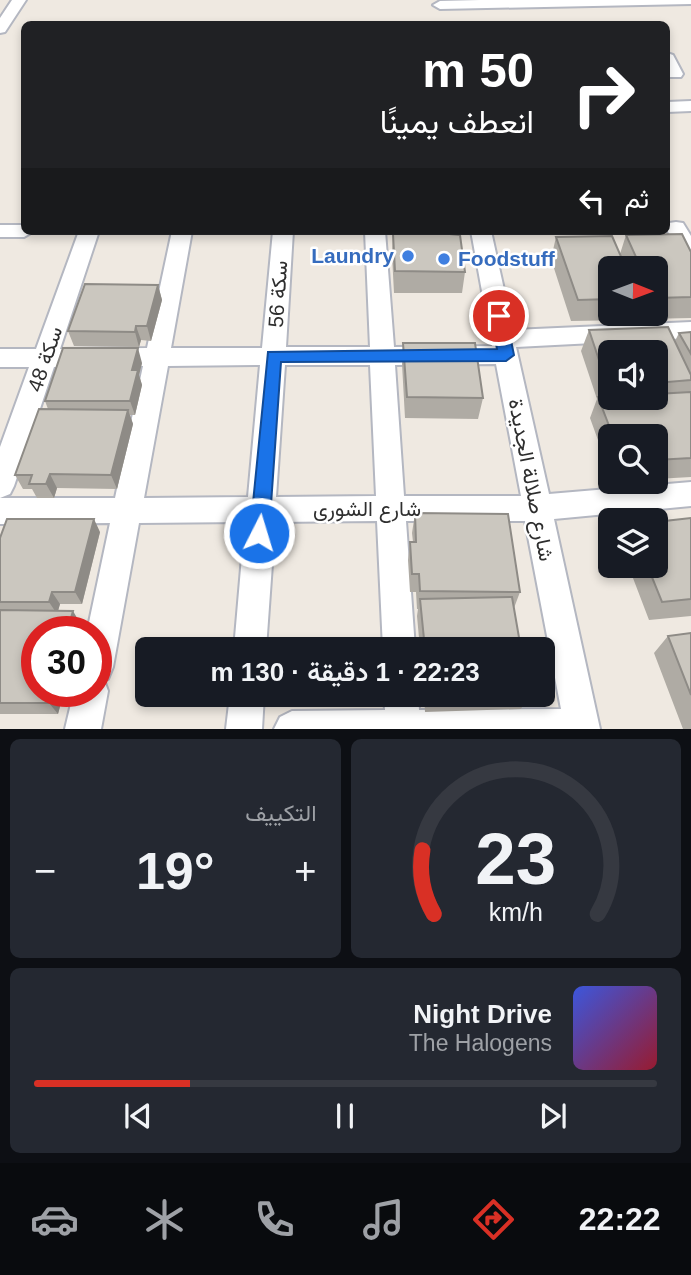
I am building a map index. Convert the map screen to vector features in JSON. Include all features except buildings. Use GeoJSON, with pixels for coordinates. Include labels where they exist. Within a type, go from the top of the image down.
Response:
{"type":"FeatureCollection","features":[{"type":"Feature","properties":{"kind":"street"},"geometry":{"type":"LineString","coordinates":[[0,29],[19,0]]}},
{"type":"Feature","properties":{"kind":"street"},"geometry":{"type":"LineString","coordinates":[[443,21],[440,3],[691,0]]}},
{"type":"Feature","properties":{"kind":"street"},"geometry":{"type":"LineString","coordinates":[[670,64],[675,74]]}},
{"type":"Feature","properties":{"kind":"street"},"geometry":{"type":"LineString","coordinates":[[670,107],[691,106]]}},
{"type":"Feature","properties":{"kind":"street"},"geometry":{"type":"LineString","coordinates":[[678,228],[691,253]]}},
{"type":"Feature","properties":{"kind":"street","name":"سكة 48"},"geometry":{"type":"LineString","coordinates":[[0,486],[88,235]]}},
{"type":"Feature","properties":{"kind":"street"},"geometry":{"type":"LineString","coordinates":[[107,616],[130,510],[181,235]]}},
{"type":"Feature","properties":{"kind":"street","name":"سكة 56"},"geometry":{"type":"LineString","coordinates":[[251,637],[283,235]]}},
{"type":"Feature","properties":{"kind":"street"},"geometry":{"type":"LineString","coordinates":[[375,235],[397,637]]}},
{"type":"Feature","properties":{"kind":"street","name":"شارع صلالة الجديدة"},"geometry":{"type":"LineString","coordinates":[[482,235],[582,728]]}},
{"type":"Feature","properties":{"kind":"street"},"geometry":{"type":"LineString","coordinates":[[0,358],[382,356],[691,330]]}},
{"type":"Feature","properties":{"kind":"street","name":"شارع الشورى"},"geometry":{"type":"LineString","coordinates":[[0,511],[536,508],[691,494]]}},
{"type":"Feature","properties":{"kind":"street"},"geometry":{"type":"LineString","coordinates":[[83,729],[88,707]]}},
{"type":"Feature","properties":{"kind":"street"},"geometry":{"type":"LineString","coordinates":[[244,729],[246,707]]}},
{"type":"Feature","properties":{"kind":"street"},"geometry":{"type":"LineString","coordinates":[[292,729],[402,717],[582,728]]}},
{"type":"Feature","properties":{"kind":"place","name":"Laundry"},"geometry":{"type":"Point","coordinates":[408,256]}},
{"type":"Feature","properties":{"kind":"place","name":"Foodstuff"},"geometry":{"type":"Point","coordinates":[444,259]}},
{"type":"Feature","properties":{"kind":"route"},"geometry":{"type":"LineString","coordinates":[[259,533],[273,356],[506,355],[499,316]]}}]}
